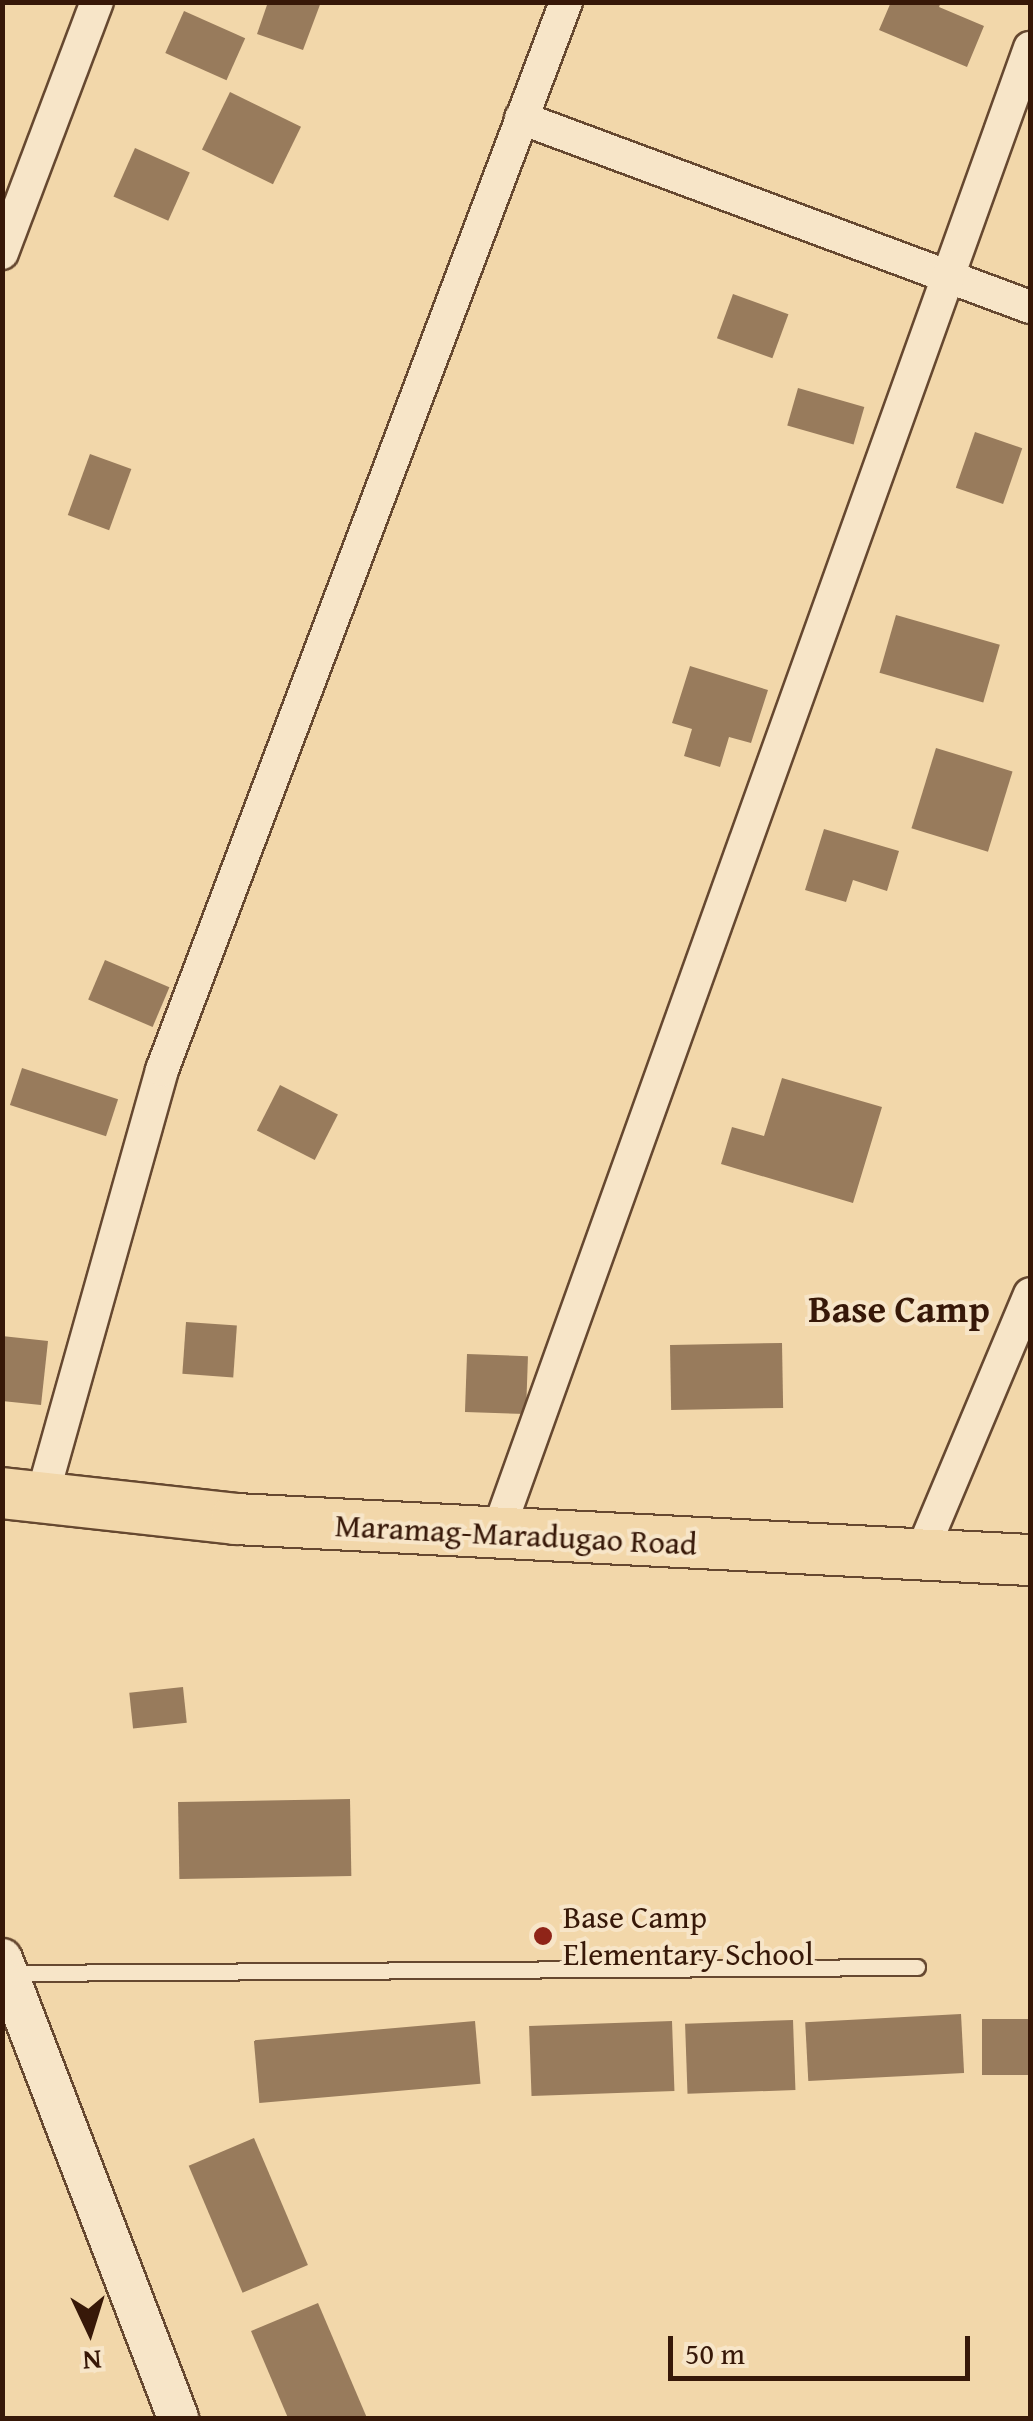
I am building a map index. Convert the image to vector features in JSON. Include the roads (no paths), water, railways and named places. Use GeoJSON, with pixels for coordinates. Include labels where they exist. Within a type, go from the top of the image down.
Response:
{"type":"FeatureCollection","features":[{"type":"Feature","properties":{"kind":"main road","name":"Maramag-Maradugao Road"},"geometry":{"type":"LineString","coordinates":[[22,1495],[236,1519],[1030,1560]]}},
{"type":"Feature","properties":{"kind":"street"},"geometry":{"type":"LineString","coordinates":[[2,252],[97,2]]}},
{"type":"Feature","properties":{"kind":"street"},"geometry":{"type":"LineString","coordinates":[[22,1495],[162,1070],[566,2]]}},
{"type":"Feature","properties":{"kind":"street"},"geometry":{"type":"LineString","coordinates":[[498,1534],[945,276],[1030,48]]}},
{"type":"Feature","properties":{"kind":"street"},"geometry":{"type":"LineString","coordinates":[[521,118],[1030,307]]}},
{"type":"Feature","properties":{"kind":"street"},"geometry":{"type":"LineString","coordinates":[[920,1556],[1030,1294]]}},
{"type":"Feature","properties":{"kind":"street"},"geometry":{"type":"LineString","coordinates":[[5,1966],[178,2418]]}},
{"type":"Feature","properties":{"kind":"lane"},"geometry":{"type":"LineString","coordinates":[[5,1966],[917,1967]]}},
{"type":"Feature","properties":{"kind":"place","name":"Base Camp Elementary School"},"geometry":{"type":"Point","coordinates":[543,1936]}},
{"type":"Feature","properties":{"kind":"district","name":"Base Camp"},"geometry":{"type":"Point","coordinates":[899,1309]}}]}
